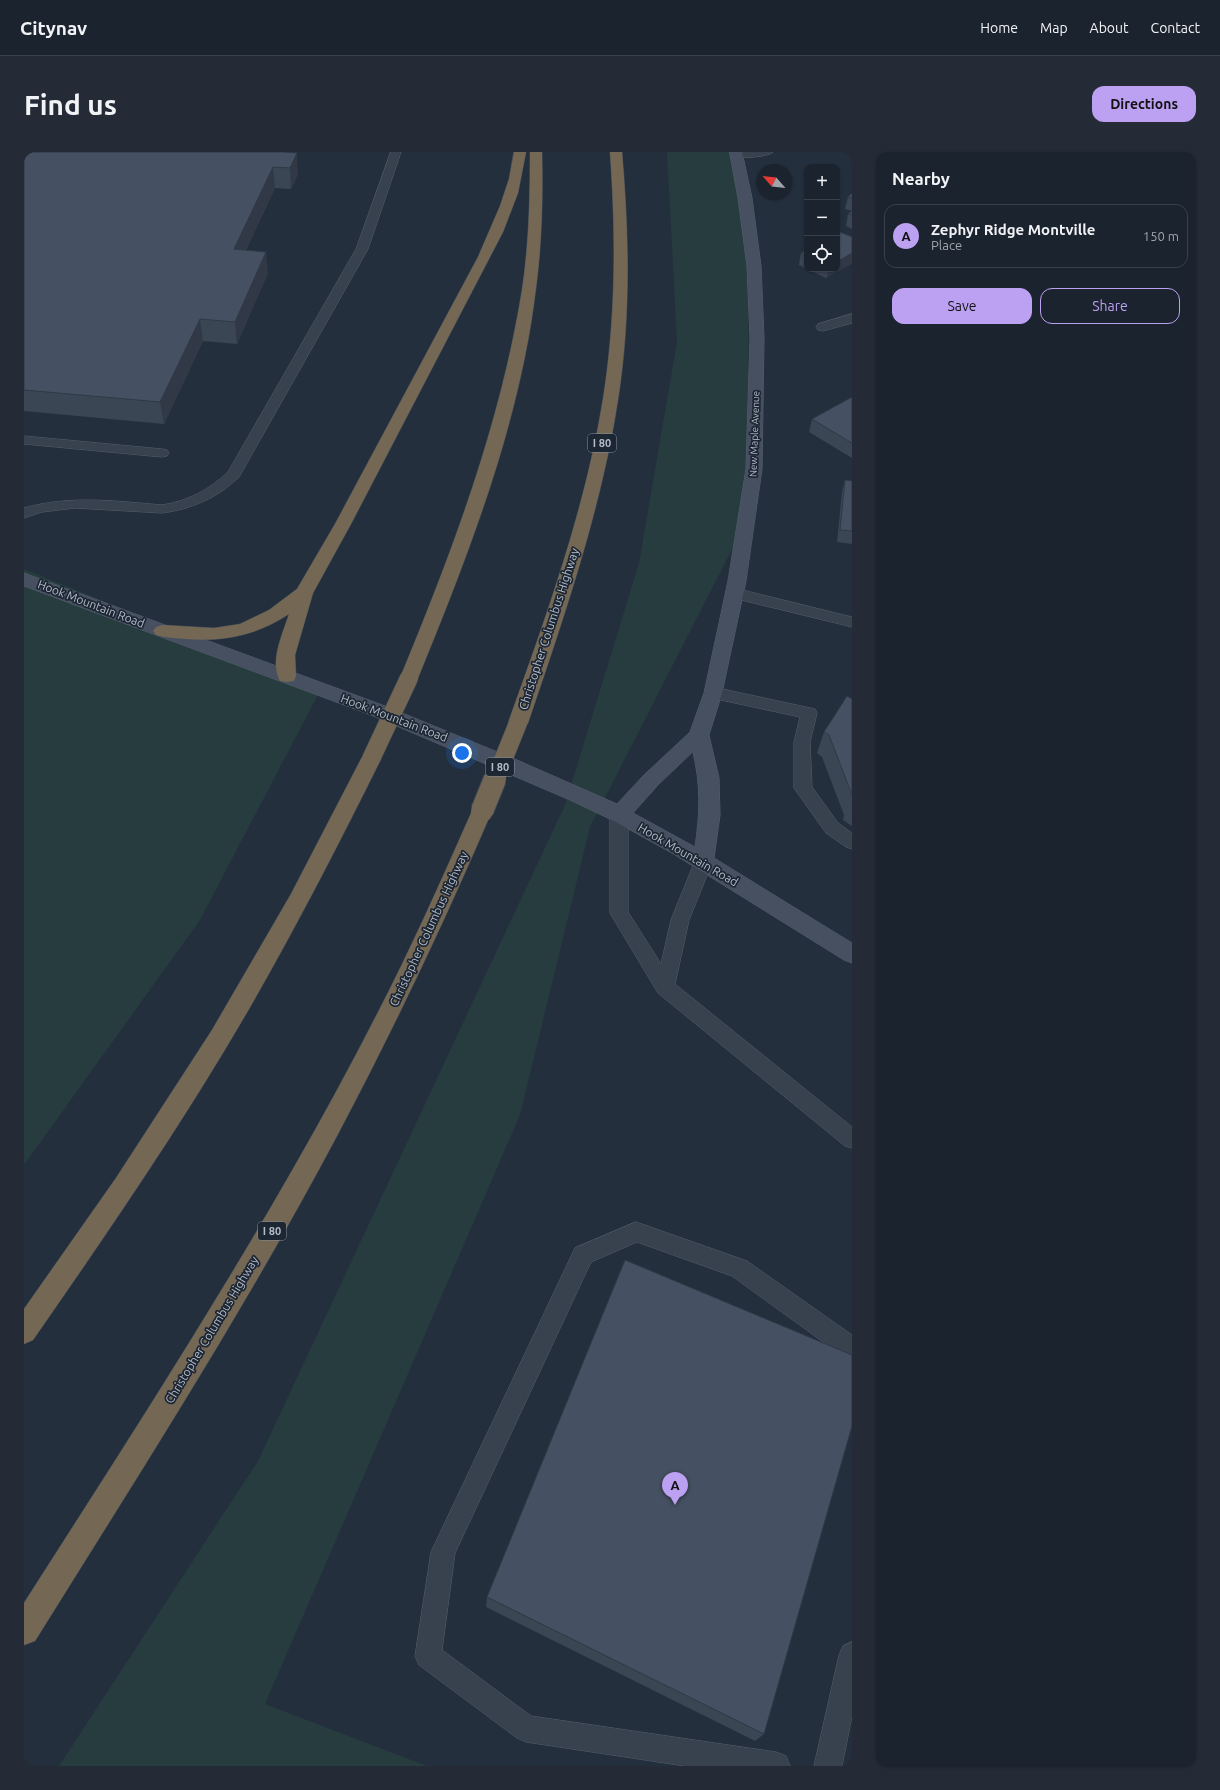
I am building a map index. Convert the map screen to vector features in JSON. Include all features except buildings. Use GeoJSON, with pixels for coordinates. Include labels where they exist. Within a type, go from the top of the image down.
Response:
{"type":"FeatureCollection","features":[{"type":"Feature","properties":{"kind":"highway"},"geometry":{"type":"LineString","coordinates":[[286,676],[286,655],[304,593],[344,524],[498,231],[508,205],[520,152]]}},
{"type":"Feature","properties":{"kind":"highway"},"geometry":{"type":"LineString","coordinates":[[24,1331],[147,1151],[220,1037],[282,930],[330,842],[371,760],[409,678],[464,541],[503,417],[524,321],[530,275],[535,231],[536,152]]}},
{"type":"Feature","properties":{"kind":"highway","name":"Christopher Columbus Highway"},"geometry":{"type":"LineString","coordinates":[[24,1630],[198,1355],[287,1204],[353,1086],[411,970],[456,875],[518,723],[574,557],[604,435],[613,381],[622,280],[622,227],[616,152]]}},
{"type":"Feature","properties":{"kind":"highway"},"geometry":{"type":"LineString","coordinates":[[162,631],[220,633],[244,630],[278,613],[304,593]]}},
{"type":"Feature","properties":{"kind":"main road","name":"New Maple Avenue"},"geometry":{"type":"LineString","coordinates":[[619,815],[651,780],[699,735],[713,693],[734,593],[754,469],[757,338],[754,266],[745,198],[736,153]]}},
{"type":"Feature","properties":{"kind":"main road","name":"Hook Mountain Road"},"geometry":{"type":"LineString","coordinates":[[24,579],[62,595],[286,676],[443,737],[619,815],[790,914],[852,954]]}},
{"type":"Feature","properties":{"kind":"main road"},"geometry":{"type":"LineString","coordinates":[[699,735],[709,778],[710,815],[703,863]]}},
{"type":"Feature","properties":{"kind":"street"},"geometry":{"type":"LineString","coordinates":[[823,327],[852,318]]}},
{"type":"Feature","properties":{"kind":"lane"},"geometry":{"type":"LineString","coordinates":[[24,513],[36,509],[71,504],[162,509],[176,507],[209,494],[228,480],[234,474],[362,249],[396,152]]}},
{"type":"Feature","properties":{"kind":"lane"},"geometry":{"type":"LineString","coordinates":[[736,153],[768,152]]}},
{"type":"Feature","properties":{"kind":"lane"},"geometry":{"type":"LineString","coordinates":[[24,440],[162,453]]}},
{"type":"Feature","properties":{"kind":"lane"},"geometry":{"type":"LineString","coordinates":[[734,593],[852,622]]}},
{"type":"Feature","properties":{"kind":"lane"},"geometry":{"type":"LineString","coordinates":[[713,693],[809,713],[802,742],[803,788],[832,828],[852,842]]}},
{"type":"Feature","properties":{"kind":"lane"},"geometry":{"type":"LineString","coordinates":[[619,815],[619,913],[665,987],[852,1139]]}},
{"type":"Feature","properties":{"kind":"lane"},"geometry":{"type":"LineString","coordinates":[[665,987],[680,920],[703,863]]}},
{"type":"Feature","properties":{"kind":"lane"},"geometry":{"type":"LineString","coordinates":[[776,1766],[526,1729],[428,1656],[442,1552],[583,1255],[636,1232],[739,1268],[852,1349]]}},
{"type":"Feature","properties":{"kind":"lane"},"geometry":{"type":"LineString","coordinates":[[828,1766],[852,1655]]}},
{"type":"Feature","properties":{"kind":"green space"},"geometry":{"type":"Polygon","coordinates":[[[667,152],[731,152],[748,202],[749,516],[590,827],[520,1115],[265,1704],[427,1766],[59,1766],[258,1461],[565,805],[639,563],[677,342],[667,152]]]}},
{"type":"Feature","properties":{"kind":"green space"},"geometry":{"type":"Polygon","coordinates":[[[24,569],[321,689],[200,920],[24,1165],[24,569]]]}},
{"type":"Feature","properties":{"kind":"place","name":"Zephyr Ridge Montville"},"geometry":{"type":"Point","coordinates":[675,1505]}}]}
